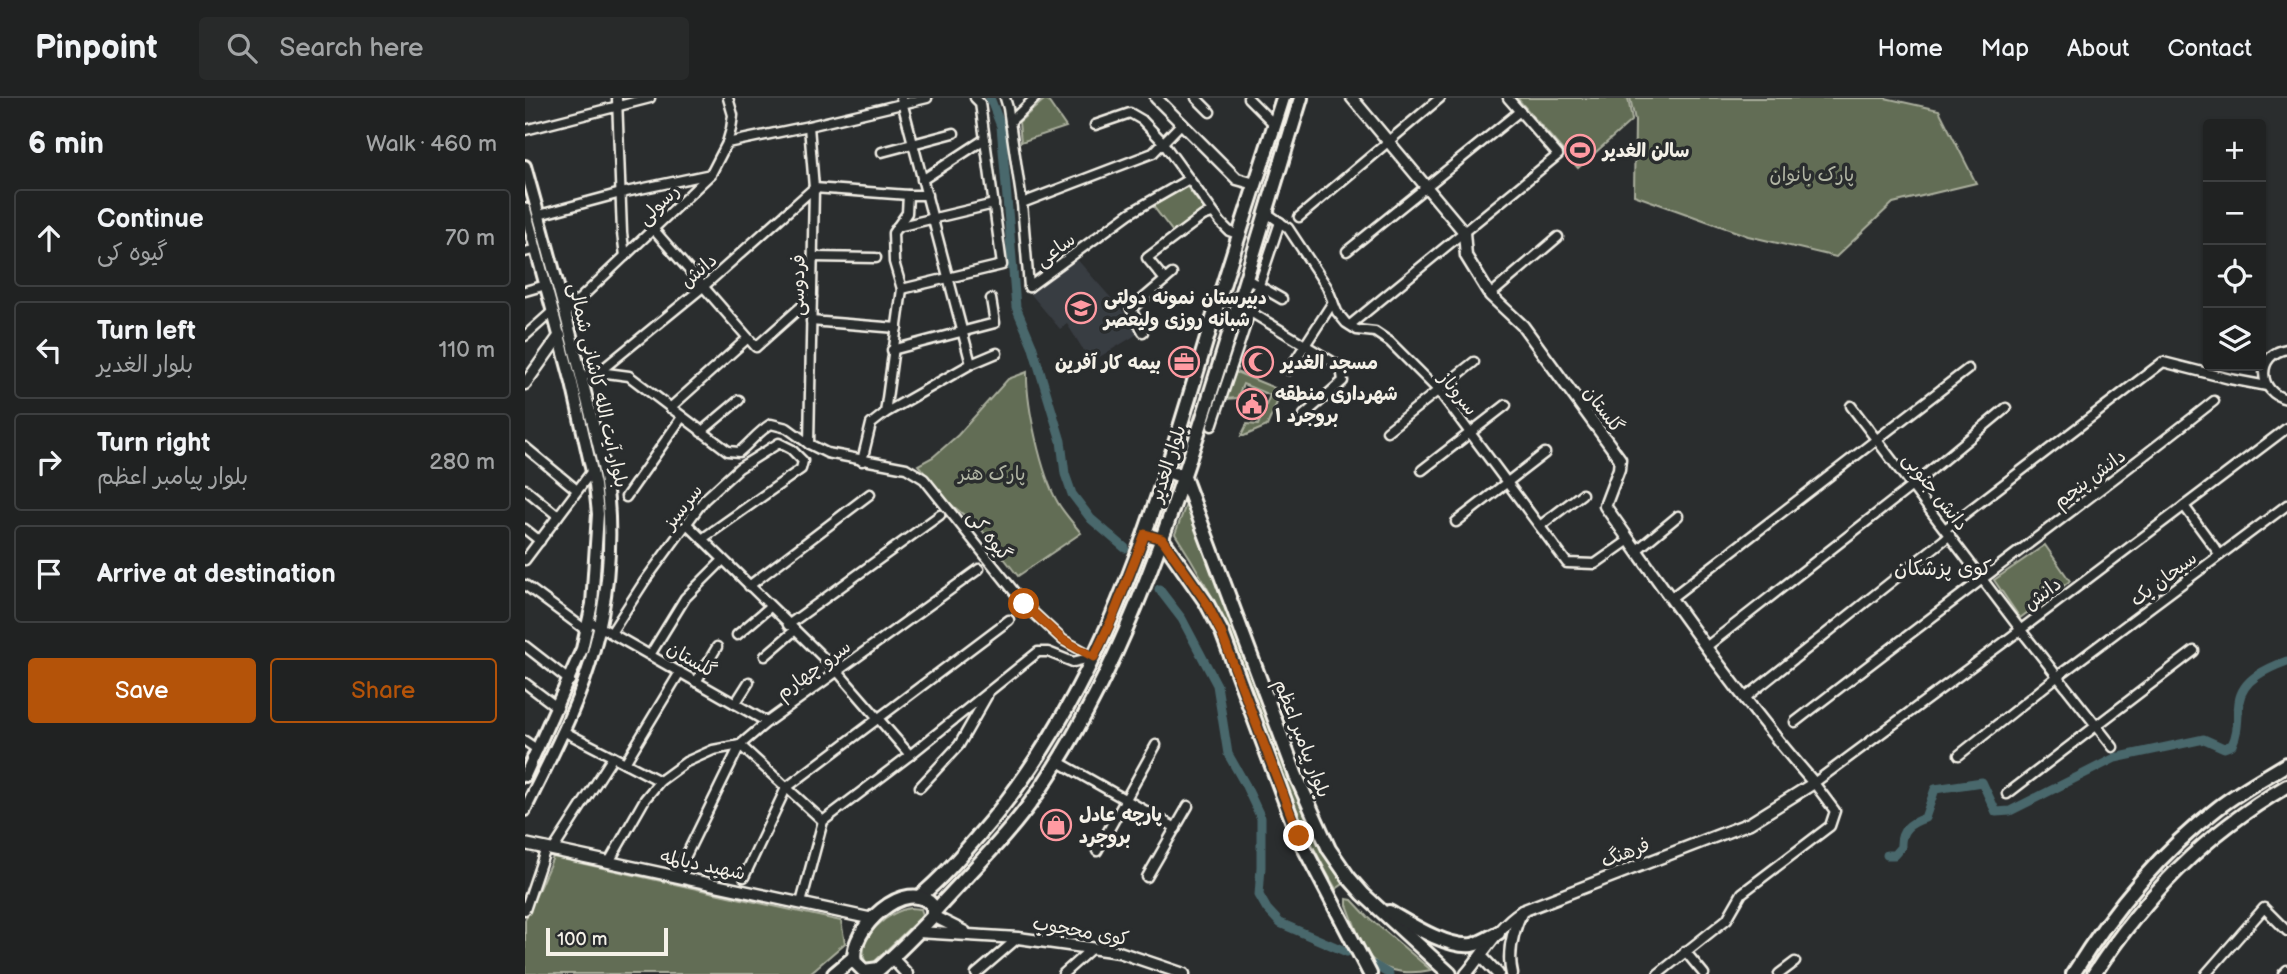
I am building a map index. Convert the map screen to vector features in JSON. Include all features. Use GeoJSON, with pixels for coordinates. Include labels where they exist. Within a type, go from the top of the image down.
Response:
{"type":"FeatureCollection","features":[{"type":"Feature","properties":{"kind":"main road","name":"بلوار الغدیر"},"geometry":{"type":"LineString","coordinates":[[919,897],[937,882],[1012,795],[1042,750],[1112,619],[1145,534],[1283,98]]}},
{"type":"Feature","properties":{"kind":"main road","name":"بلوار الغدیر"},"geometry":{"type":"LineString","coordinates":[[876,972],[918,932],[1030,804],[1112,663],[1162,539],[1244,309],[1247,279],[1301,98]]}},
{"type":"Feature","properties":{"kind":"main road"},"geometry":{"type":"LineString","coordinates":[[1266,153],[1283,158]]}},
{"type":"Feature","properties":{"kind":"main road","name":"بلوار آیت الله کاشانی شمالی"},"geometry":{"type":"LineString","coordinates":[[525,166],[566,312],[565,333],[598,514],[588,673],[525,810]]}},
{"type":"Feature","properties":{"kind":"main road"},"geometry":{"type":"LineString","coordinates":[[1257,178],[1277,178]]}},
{"type":"Feature","properties":{"kind":"main road","name":"بلوار آیت الله کاشانی شمالی"},"geometry":{"type":"LineString","coordinates":[[525,209],[531,251],[546,285],[553,311],[565,333],[582,377],[604,469],[609,505],[608,559],[592,626],[558,708],[525,776]]}},
{"type":"Feature","properties":{"kind":"main road"},"geometry":{"type":"LineString","coordinates":[[1165,470],[1184,477]]}},
{"type":"Feature","properties":{"kind":"main road","name":"بلوار پیامبر اعظم"},"geometry":{"type":"LineString","coordinates":[[1184,477],[1310,808],[1337,862],[1372,903],[1450,974]]}},
{"type":"Feature","properties":{"kind":"main road"},"geometry":{"type":"LineString","coordinates":[[1145,534],[1162,539]]}},
{"type":"Feature","properties":{"kind":"main road","name":"بلوار پیامبر اعظم"},"geometry":{"type":"LineString","coordinates":[[1162,539],[1217,622],[1299,836],[1370,974]]}},
{"type":"Feature","properties":{"kind":"main road"},"geometry":{"type":"LineString","coordinates":[[2073,974],[2140,880],[2168,851],[2219,807],[2287,764]]}},
{"type":"Feature","properties":{"kind":"main road"},"geometry":{"type":"LineString","coordinates":[[2094,974],[2139,911],[2168,877],[2234,821],[2287,786]]}},
{"type":"Feature","properties":{"kind":"main road"},"geometry":{"type":"LineString","coordinates":[[834,974],[853,958],[857,939],[873,919],[892,903],[919,897],[932,904],[933,914]]}},
{"type":"Feature","properties":{"kind":"main road"},"geometry":{"type":"LineString","coordinates":[[1372,903],[1427,933],[1454,942],[1472,945],[1498,933]]}},
{"type":"Feature","properties":{"kind":"main road"},"geometry":{"type":"LineString","coordinates":[[853,958],[864,971],[876,972]]}},
{"type":"Feature","properties":{"kind":"street"},"geometry":{"type":"LineString","coordinates":[[525,131],[618,102],[650,98]]}},
{"type":"Feature","properties":{"kind":"street","name":"رسولی"},"geometry":{"type":"LineString","coordinates":[[566,312],[711,174],[727,143],[733,115],[728,98]]}},
{"type":"Feature","properties":{"kind":"street"},"geometry":{"type":"LineString","coordinates":[[727,143],[810,126],[902,101],[927,98]]}},
{"type":"Feature","properties":{"kind":"street"},"geometry":{"type":"LineString","coordinates":[[902,289],[1002,264],[980,103],[975,98]]}},
{"type":"Feature","properties":{"kind":"street","name":"ساعی"},"geometry":{"type":"LineString","coordinates":[[1005,98],[1022,204],[1029,287],[1130,213],[1189,179]]}},
{"type":"Feature","properties":{"kind":"street"},"geometry":{"type":"LineString","coordinates":[[1010,122],[1035,98]]}},
{"type":"Feature","properties":{"kind":"street"},"geometry":{"type":"LineString","coordinates":[[1156,98],[1237,179],[1257,178]]}},
{"type":"Feature","properties":{"kind":"street"},"geometry":{"type":"LineString","coordinates":[[1196,98],[1210,112]]}},
{"type":"Feature","properties":{"kind":"street"},"geometry":{"type":"LineString","coordinates":[[1248,98],[1275,124]]}},
{"type":"Feature","properties":{"kind":"street","name":"گلستان"},"geometry":{"type":"LineString","coordinates":[[1352,98],[1464,232],[1466,256],[1490,295],[1523,327],[1620,458],[1619,470],[1605,506],[1706,647],[1814,783]]}},
{"type":"Feature","properties":{"kind":"street"},"geometry":{"type":"LineString","coordinates":[[1299,217],[1440,98]]}},
{"type":"Feature","properties":{"kind":"street"},"geometry":{"type":"LineString","coordinates":[[1266,213],[1288,228],[1327,287],[1337,312],[1350,325],[1558,155],[1508,98]]}},
{"type":"Feature","properties":{"kind":"street"},"geometry":{"type":"LineString","coordinates":[[902,101],[971,364]]}},
{"type":"Feature","properties":{"kind":"street"},"geometry":{"type":"LineString","coordinates":[[618,102],[625,256]]}},
{"type":"Feature","properties":{"kind":"street"},"geometry":{"type":"LineString","coordinates":[[1347,251],[1520,111]]}},
{"type":"Feature","properties":{"kind":"street"},"geometry":{"type":"LineString","coordinates":[[1095,125],[1130,113],[1142,120],[1163,143],[1212,213],[1229,231],[1240,235]]}},
{"type":"Feature","properties":{"kind":"street"},"geometry":{"type":"LineString","coordinates":[[1022,204],[1153,153],[1182,123]]}},
{"type":"Feature","properties":{"kind":"street","name":"فردوسی"},"geometry":{"type":"LineString","coordinates":[[809,444],[814,188],[810,126]]}},
{"type":"Feature","properties":{"kind":"street"},"geometry":{"type":"LineString","coordinates":[[882,152],[954,133]]}},
{"type":"Feature","properties":{"kind":"street"},"geometry":{"type":"LineString","coordinates":[[922,180],[985,139]]}},
{"type":"Feature","properties":{"kind":"street"},"geometry":{"type":"LineString","coordinates":[[539,215],[621,193],[711,174]]}},
{"type":"Feature","properties":{"kind":"street"},"geometry":{"type":"LineString","coordinates":[[814,188],[926,195]]}},
{"type":"Feature","properties":{"kind":"street","name":"دانش"},"geometry":{"type":"LineString","coordinates":[[582,377],[599,372],[703,286],[814,188]]}},
{"type":"Feature","properties":{"kind":"street"},"geometry":{"type":"LineString","coordinates":[[885,413],[902,289],[894,262],[893,233],[907,213],[908,195]]}},
{"type":"Feature","properties":{"kind":"street"},"geometry":{"type":"LineString","coordinates":[[897,227],[993,204]]}},
{"type":"Feature","properties":{"kind":"street"},"geometry":{"type":"LineString","coordinates":[[1143,332],[1131,309],[1169,277],[1147,258],[1203,216],[1212,213]]}},
{"type":"Feature","properties":{"kind":"street"},"geometry":{"type":"LineString","coordinates":[[1212,426],[1244,309],[1259,286],[1280,222]]}},
{"type":"Feature","properties":{"kind":"street"},"geometry":{"type":"LineString","coordinates":[[654,230],[756,347],[812,298]]}},
{"type":"Feature","properties":{"kind":"street"},"geometry":{"type":"LineString","coordinates":[[1490,295],[1558,237]]}},
{"type":"Feature","properties":{"kind":"street"},"geometry":{"type":"LineString","coordinates":[[813,257],[876,258]]}},
{"type":"Feature","properties":{"kind":"street"},"geometry":{"type":"LineString","coordinates":[[1247,279],[1282,299]]}},
{"type":"Feature","properties":{"kind":"street"},"geometry":{"type":"LineString","coordinates":[[525,291],[546,285]]}},
{"type":"Feature","properties":{"kind":"street"},"geometry":{"type":"LineString","coordinates":[[893,350],[995,323],[991,299]]}},
{"type":"Feature","properties":{"kind":"street"},"geometry":{"type":"LineString","coordinates":[[1289,369],[1333,302]]}},
{"type":"Feature","properties":{"kind":"street"},"geometry":{"type":"LineString","coordinates":[[1244,309],[1341,367],[1343,381],[1304,415]]}},
{"type":"Feature","properties":{"kind":"street"},"geometry":{"type":"LineString","coordinates":[[525,336],[553,311]]}},
{"type":"Feature","properties":{"kind":"street"},"geometry":{"type":"LineString","coordinates":[[811,321],[897,328]]}},
{"type":"Feature","properties":{"kind":"street","name":"سروناز"},"geometry":{"type":"LineString","coordinates":[[1350,325],[1357,330],[1374,332],[1390,342],[1439,391],[1567,562],[1595,564],[1629,540]]}},
{"type":"Feature","properties":{"kind":"street"},"geometry":{"type":"LineString","coordinates":[[525,384],[565,333]]}},
{"type":"Feature","properties":{"kind":"street"},"geometry":{"type":"LineString","coordinates":[[670,408],[748,338]]}},
{"type":"Feature","properties":{"kind":"street"},"geometry":{"type":"LineString","coordinates":[[2287,349],[2273,354],[2267,361],[2264,378],[2277,397],[2287,399]]}},
{"type":"Feature","properties":{"kind":"street"},"geometry":{"type":"LineString","coordinates":[[862,461],[871,424],[885,413],[971,364],[997,353]]}},
{"type":"Feature","properties":{"kind":"street"},"geometry":{"type":"LineString","coordinates":[[1387,431],[1474,362]]}},
{"type":"Feature","properties":{"kind":"street"},"geometry":{"type":"LineString","coordinates":[[1745,698],[1948,532],[2163,362],[2267,386]]}},
{"type":"Feature","properties":{"kind":"street"},"geometry":{"type":"LineString","coordinates":[[1671,598],[1968,369]]}},
{"type":"Feature","properties":{"kind":"street","name":"دانش"},"geometry":{"type":"LineString","coordinates":[[599,372],[629,376],[728,451],[739,453]]}},
{"type":"Feature","properties":{"kind":"street"},"geometry":{"type":"LineString","coordinates":[[701,432],[739,400]]}},
{"type":"Feature","properties":{"kind":"street","name":"دانش پنجم"},"geometry":{"type":"LineString","coordinates":[[1795,722],[2214,401]]}},
{"type":"Feature","properties":{"kind":"street"},"geometry":{"type":"LineString","coordinates":[[1422,470],[1506,405]]}},
{"type":"Feature","properties":{"kind":"street","name":"دانش جنوبی"},"geometry":{"type":"LineString","coordinates":[[1851,406],[2113,747]]}},
{"type":"Feature","properties":{"kind":"street"},"geometry":{"type":"LineString","coordinates":[[1706,647],[1912,486],[2006,408]]}},
{"type":"Feature","properties":{"kind":"street"},"geometry":{"type":"LineString","coordinates":[[627,498],[682,417]]}},
{"type":"Feature","properties":{"kind":"street"},"geometry":{"type":"LineString","coordinates":[[748,463],[739,453],[762,429],[771,424],[787,428],[809,444]]}},
{"type":"Feature","properties":{"kind":"street","name":"دانش"},"geometry":{"type":"LineString","coordinates":[[1814,783],[2287,428]]}},
{"type":"Feature","properties":{"kind":"street","name":"سرسبز"},"geometry":{"type":"LineString","coordinates":[[611,633],[644,582],[704,500],[724,481],[779,443],[791,449],[803,461],[801,469],[702,539]]}},
{"type":"Feature","properties":{"kind":"street","name":"گیوه کی"},"geometry":{"type":"LineString","coordinates":[[809,444],[827,453],[906,468],[924,479],[1024,604],[1063,640],[1094,657]]}},
{"type":"Feature","properties":{"kind":"street"},"geometry":{"type":"LineString","coordinates":[[525,447],[577,490]]}},
{"type":"Feature","properties":{"kind":"street"},"geometry":{"type":"LineString","coordinates":[[1456,522],[1545,453]]}},
{"type":"Feature","properties":{"kind":"street"},"geometry":{"type":"LineString","coordinates":[[526,557],[592,471]]}},
{"type":"Feature","properties":{"kind":"street"},"geometry":{"type":"LineString","coordinates":[[525,489],[558,516]]}},
{"type":"Feature","properties":{"kind":"street"},"geometry":{"type":"LineString","coordinates":[[749,586],[870,494]]}},
{"type":"Feature","properties":{"kind":"street"},"geometry":{"type":"LineString","coordinates":[[1541,525],[1581,494]]}},
{"type":"Feature","properties":{"kind":"street","name":"سبحان یک"},"geometry":{"type":"LineString","coordinates":[[1959,755],[2058,676],[2287,505]]}},
{"type":"Feature","properties":{"kind":"street"},"geometry":{"type":"LineString","coordinates":[[2184,506],[2220,555]]}},
{"type":"Feature","properties":{"kind":"street"},"geometry":{"type":"LineString","coordinates":[[765,656],[791,628],[940,515]]}},
{"type":"Feature","properties":{"kind":"street"},"geometry":{"type":"LineString","coordinates":[[1637,550],[1678,516]]}},
{"type":"Feature","properties":{"kind":"street"},"geometry":{"type":"LineString","coordinates":[[687,524],[837,671],[910,755]]}},
{"type":"Feature","properties":{"kind":"street"},"geometry":{"type":"LineString","coordinates":[[525,529],[540,541]]}},
{"type":"Feature","properties":{"kind":"street"},"geometry":{"type":"LineString","coordinates":[[650,655],[685,598],[723,560]]}},
{"type":"Feature","properties":{"kind":"street","name":"سرو چهارم"},"geometry":{"type":"LineString","coordinates":[[608,862],[645,799],[660,782],[686,762],[712,750],[740,745],[767,722],[979,569]]}},
{"type":"Feature","properties":{"kind":"street","name":"گلستان"},"geometry":{"type":"LineString","coordinates":[[525,585],[592,626],[611,633],[767,722]]}},
{"type":"Feature","properties":{"kind":"street"},"geometry":{"type":"LineString","coordinates":[[737,635],[770,607]]}},
{"type":"Feature","properties":{"kind":"street"},"geometry":{"type":"LineString","coordinates":[[744,877],[786,788],[1009,620]]}},
{"type":"Feature","properties":{"kind":"street"},"geometry":{"type":"LineString","coordinates":[[525,646],[570,681]]}},
{"type":"Feature","properties":{"kind":"street"},"geometry":{"type":"LineString","coordinates":[[697,682],[717,647]]}},
{"type":"Feature","properties":{"kind":"street"},"geometry":{"type":"LineString","coordinates":[[2007,794],[2194,651]]}},
{"type":"Feature","properties":{"kind":"street"},"geometry":{"type":"LineString","coordinates":[[801,903],[823,821],[1038,652],[1048,652],[1073,662],[1094,657]]}},
{"type":"Feature","properties":{"kind":"street"},"geometry":{"type":"LineString","coordinates":[[625,763],[680,672]]}},
{"type":"Feature","properties":{"kind":"street"},"geometry":{"type":"LineString","coordinates":[[735,704],[749,682]]}},
{"type":"Feature","properties":{"kind":"street"},"geometry":{"type":"LineString","coordinates":[[525,683],[558,708]]}},
{"type":"Feature","properties":{"kind":"street"},"geometry":{"type":"LineString","coordinates":[[920,787],[959,745],[990,690]]}},
{"type":"Feature","properties":{"kind":"street"},"geometry":{"type":"LineString","coordinates":[[563,731],[660,782]]}},
{"type":"Feature","properties":{"kind":"street"},"geometry":{"type":"LineString","coordinates":[[525,741],[538,750]]}},
{"type":"Feature","properties":{"kind":"street"},"geometry":{"type":"LineString","coordinates":[[676,876],[740,745],[823,821]]}},
{"type":"Feature","properties":{"kind":"street"},"geometry":{"type":"LineString","coordinates":[[1097,851],[1156,745]]}},
{"type":"Feature","properties":{"kind":"street"},"geometry":{"type":"LineString","coordinates":[[525,910],[549,849],[613,757]]}},
{"type":"Feature","properties":{"kind":"street"},"geometry":{"type":"LineString","coordinates":[[1057,761],[1176,828]]}},
{"type":"Feature","properties":{"kind":"street"},"geometry":{"type":"LineString","coordinates":[[1658,974],[1727,919],[1742,893],[1830,826],[1835,811],[1814,783]]}},
{"type":"Feature","properties":{"kind":"street","name":"فرهنگ"},"geometry":{"type":"LineString","coordinates":[[1466,974],[1512,917],[1522,911],[1750,823],[1814,783]]}},
{"type":"Feature","properties":{"kind":"street"},"geometry":{"type":"LineString","coordinates":[[1147,877],[1188,806]]}},
{"type":"Feature","properties":{"kind":"street","name":"شهید دیالمه"},"geometry":{"type":"LineString","coordinates":[[525,844],[873,919]]}},
{"type":"Feature","properties":{"kind":"street"},"geometry":{"type":"LineString","coordinates":[[2206,974],[2264,908],[2287,931]]}},
{"type":"Feature","properties":{"kind":"street"},"geometry":{"type":"LineString","coordinates":[[1512,974],[1512,941],[1522,911]]}},
{"type":"Feature","properties":{"kind":"street"},"geometry":{"type":"LineString","coordinates":[[933,914],[969,934]]}},
{"type":"Feature","properties":{"kind":"street","name":"کوی محجوب"},"geometry":{"type":"LineString","coordinates":[[918,932],[1018,938],[1119,952],[1184,974]]}},
{"type":"Feature","properties":{"kind":"street"},"geometry":{"type":"LineString","coordinates":[[976,974],[1018,938]]}},
{"type":"Feature","properties":{"kind":"street"},"geometry":{"type":"LineString","coordinates":[[1063,974],[1091,948]]}},
{"type":"Feature","properties":{"kind":"street"},"geometry":{"type":"LineString","coordinates":[[1685,951],[1704,974]]}},
{"type":"Feature","properties":{"kind":"street"},"geometry":{"type":"LineString","coordinates":[[1481,956],[1498,974]]}},
{"type":"Feature","properties":{"kind":"street"},"geometry":{"type":"LineString","coordinates":[[892,958],[907,974]]}},
{"type":"Feature","properties":{"kind":"street"},"geometry":{"type":"LineString","coordinates":[[1779,974],[1795,962]]}},
{"type":"Feature","properties":{"kind":"street"},"geometry":{"type":"LineString","coordinates":[[2283,974],[2287,970]]}},
{"type":"Feature","properties":{"kind":"shaded area","name":"دبیرستان نمونه دولتی شبانه روزی ولیعصر"},"geometry":{"type":"Polygon","coordinates":[[[1075,257],[1141,332],[1091,362],[1067,324],[1060,329],[1029,292],[1075,257]]]}},
{"type":"Feature","properties":{"kind":"green space"},"geometry":{"type":"Polygon","coordinates":[[[1046,98],[1066,127],[1021,142],[1019,122],[1046,98]]]}},
{"type":"Feature","properties":{"kind":"green space","name":"سالن الغدیر"},"geometry":{"type":"Polygon","coordinates":[[[1517,98],[1628,98],[1632,120],[1578,168],[1517,98]]]}},
{"type":"Feature","properties":{"kind":"green space","name":"پارک بانوان"},"geometry":{"type":"Polygon","coordinates":[[[1630,98],[1885,98],[1939,110],[1976,183],[1893,203],[1836,257],[1748,236],[1634,195],[1635,120],[1630,98]]]}},
{"type":"Feature","properties":{"kind":"green space"},"geometry":{"type":"Polygon","coordinates":[[[1187,187],[1204,209],[1173,232],[1153,206],[1187,187]]]}},
{"type":"Feature","properties":{"kind":"green space","name":"پارک هنر"},"geometry":{"type":"Polygon","coordinates":[[[1027,372],[1032,420],[1046,475],[1058,503],[1081,533],[1018,576],[981,529],[947,501],[918,465],[933,457],[958,435],[1008,379],[1027,372]]]}},
{"type":"Feature","properties":{"kind":"green space"},"geometry":{"type":"Polygon","coordinates":[[[1236,372],[1282,391],[1267,426],[1244,436],[1241,436],[1247,424],[1258,425],[1270,395],[1243,384],[1237,398],[1225,399],[1236,372]]]}},
{"type":"Feature","properties":{"kind":"green space"},"geometry":{"type":"Polygon","coordinates":[[[1188,499],[1192,519],[1298,798],[1319,842],[1346,882],[1336,889],[1304,827],[1229,632],[1204,582],[1175,534],[1188,499]]]}},
{"type":"Feature","properties":{"kind":"green space"},"geometry":{"type":"Polygon","coordinates":[[[2045,545],[2070,581],[2020,618],[1994,580],[2045,545]]]}},
{"type":"Feature","properties":{"kind":"green space"},"geometry":{"type":"Polygon","coordinates":[[[553,857],[841,921],[845,943],[809,974],[525,974],[525,920],[553,857]]]}},
{"type":"Feature","properties":{"kind":"green space"},"geometry":{"type":"Polygon","coordinates":[[[1347,899],[1352,900],[1368,917],[1431,970],[1401,972],[1379,965],[1373,960],[1358,934],[1347,899]]]}},
{"type":"Feature","properties":{"kind":"green space"},"geometry":{"type":"Polygon","coordinates":[[[911,908],[921,909],[923,915],[868,965],[864,952],[876,926],[893,914],[911,908]]]}},
{"type":"Feature","properties":{"kind":"waterway"},"geometry":{"type":"LineString","coordinates":[[990,98],[1001,126],[1016,307],[1032,345],[1061,441],[1065,474],[1072,494],[1091,519],[1125,548]]}},
{"type":"Feature","properties":{"kind":"waterway"},"geometry":{"type":"LineString","coordinates":[[1159,589],[1182,619],[1217,685],[1228,754],[1261,818],[1259,895],[1280,923],[1347,952]]}},
{"type":"Feature","properties":{"kind":"waterway"},"geometry":{"type":"LineString","coordinates":[[1887,855],[1894,855],[1901,847],[1902,836],[1907,828],[1925,818],[1935,789],[1982,782],[1996,812],[2010,811],[2115,758],[2204,739],[2224,748],[2232,745],[2237,729],[2239,702],[2245,687],[2264,671],[2287,661]]}},
{"type":"Feature","properties":{"kind":"waterway"},"geometry":{"type":"LineString","coordinates":[[1374,965],[1389,974]]}},
{"type":"Feature","properties":{"kind":"place","name":"سالن الغدیر"},"geometry":{"type":"Point","coordinates":[1580,150]}},
{"type":"Feature","properties":{"kind":"place","name":"دبیرستان نمونه دولتی شبانه روزی ولیعصر"},"geometry":{"type":"Point","coordinates":[1081,308]}},
{"type":"Feature","properties":{"kind":"place","name":"بیمه کار آفرین"},"geometry":{"type":"Point","coordinates":[1184,362]}},
{"type":"Feature","properties":{"kind":"place","name":"مسجد الغدیر"},"geometry":{"type":"Point","coordinates":[1258,362]}},
{"type":"Feature","properties":{"kind":"place","name":"شهرداری منطقه ۱ بروجرد"},"geometry":{"type":"Point","coordinates":[1252,404]}},
{"type":"Feature","properties":{"kind":"place","name":"پارچه عادل بروجرد"},"geometry":{"type":"Point","coordinates":[1056,825]}},
{"type":"Feature","properties":{"kind":"district","name":"کوی پزشکان"},"geometry":{"type":"Point","coordinates":[1943,568]}},
{"type":"Feature","properties":{"kind":"route"},"geometry":{"type":"LineString","coordinates":[[1024,604],[1063,640],[1094,657],[1145,534],[1162,539],[1206,602],[1221,632],[1299,836]]}}]}
